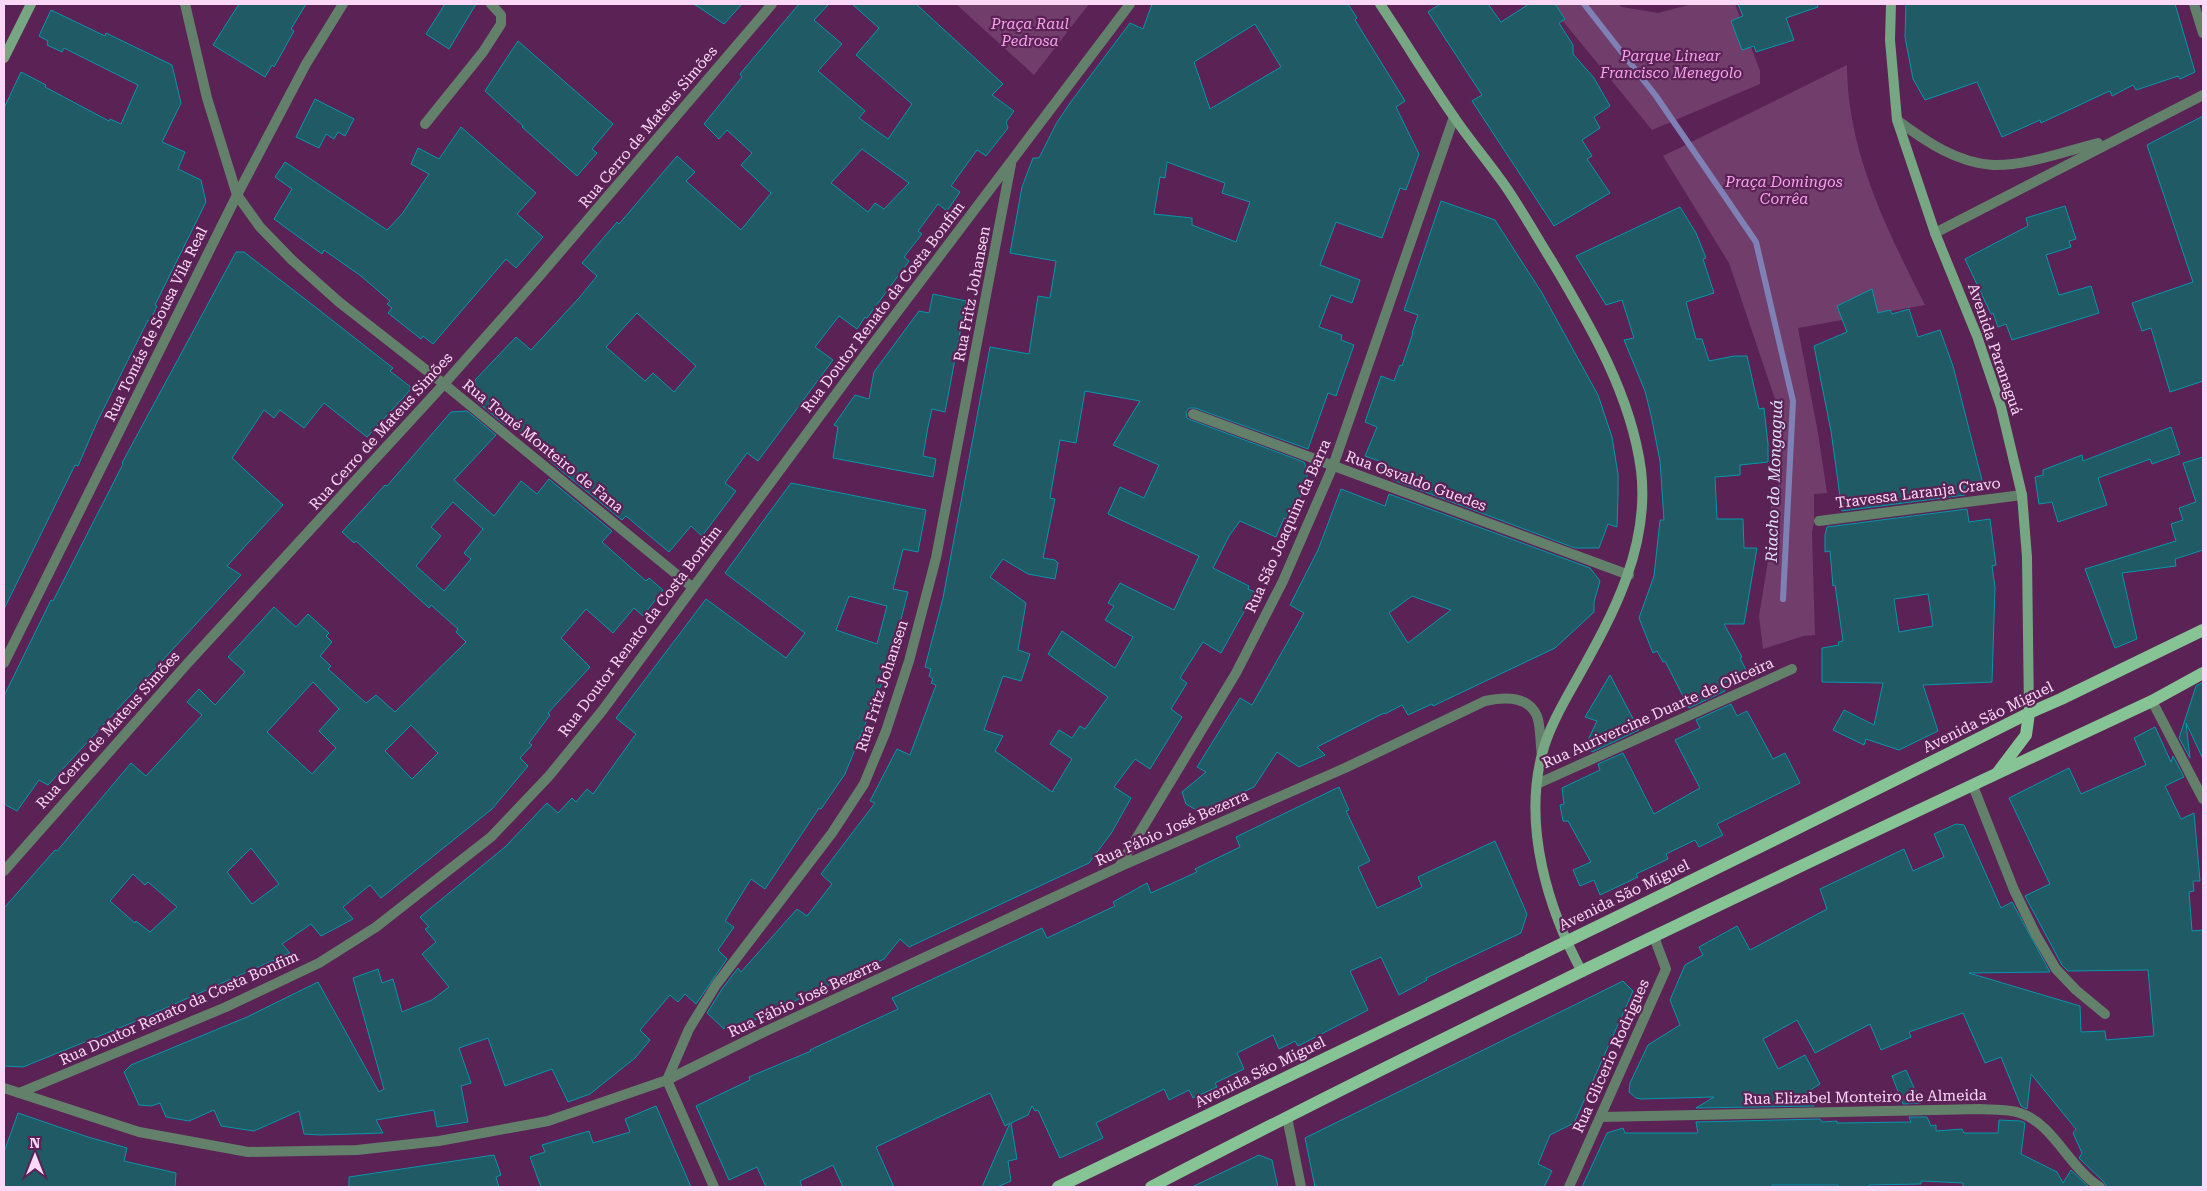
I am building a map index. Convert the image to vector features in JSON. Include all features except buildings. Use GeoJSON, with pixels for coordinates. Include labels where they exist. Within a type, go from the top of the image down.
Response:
{"type":"FeatureCollection","features":[{"type":"Feature","properties":{"kind":"main road"},"geometry":{"type":"LineString","coordinates":[[4,58],[31,4]]}},
{"type":"Feature","properties":{"kind":"main road"},"geometry":{"type":"LineString","coordinates":[[1380,4],[1454,117],[1508,190],[1576,302],[1604,354],[1630,420],[1641,470],[1642,516],[1629,575],[1604,629],[1552,725],[1542,755],[1537,784],[1536,814],[1540,852],[1545,875],[1565,941],[1582,972]]}},
{"type":"Feature","properties":{"kind":"main road","name":"Avenida Paranaguá"},"geometry":{"type":"LineString","coordinates":[[1891,4],[1890,40],[1897,120],[1935,233],[1978,336],[2001,406],[2022,495],[2027,557],[2029,713]]}},
{"type":"Feature","properties":{"kind":"main road","name":"Avenida São Miguel"},"geometry":{"type":"LineString","coordinates":[[1061,1186],[1413,1017],[1565,941],[1837,810],[2029,713],[2062,699],[2203,630]]}},
{"type":"Feature","properties":{"kind":"main road"},"geometry":{"type":"LineString","coordinates":[[1151,1187],[1287,1117],[1582,972],[2152,701],[2203,673]]}},
{"type":"Feature","properties":{"kind":"main road"},"geometry":{"type":"LineString","coordinates":[[1994,776],[2026,736],[2029,713]]}},
{"type":"Feature","properties":{"kind":"street","name":"Rua Tomé Monteiro de Fana"},"geometry":{"type":"LineString","coordinates":[[185,4],[207,98],[236,195],[260,227],[339,302],[444,384],[692,587]]}},
{"type":"Feature","properties":{"kind":"street","name":"Rua Tomás de Sousa Vila Real"},"geometry":{"type":"LineString","coordinates":[[4,663],[236,195],[306,64],[343,4]]}},
{"type":"Feature","properties":{"kind":"street"},"geometry":{"type":"LineString","coordinates":[[425,124],[483,52],[501,24],[501,15],[491,4]]}},
{"type":"Feature","properties":{"kind":"street","name":"Rua Cerro de Mateus Simões"},"geometry":{"type":"LineString","coordinates":[[4,871],[186,665],[444,384],[549,265],[772,4]]}},
{"type":"Feature","properties":{"kind":"street","name":"Rua Doutor Renato da Costa Bonfim"},"geometry":{"type":"LineString","coordinates":[[19,1093],[226,1007],[319,963],[376,927],[491,838],[549,776],[602,711],[692,587],[1130,4]]}},
{"type":"Feature","properties":{"kind":"street"},"geometry":{"type":"LineString","coordinates":[[2194,4],[2203,33]]}},
{"type":"Feature","properties":{"kind":"street"},"geometry":{"type":"LineString","coordinates":[[1935,233],[2203,94]]}},
{"type":"Feature","properties":{"kind":"street","name":"Rua São Joaquim da Barra"},"geometry":{"type":"LineString","coordinates":[[1119,867],[1236,673],[1283,581],[1333,466],[1454,117]]}},
{"type":"Feature","properties":{"kind":"street"},"geometry":{"type":"LineString","coordinates":[[1897,120],[1941,149],[1969,161],[1994,165],[2022,162],[2116,139]]}},
{"type":"Feature","properties":{"kind":"street","name":"Rua Fritz Johansen"},"geometry":{"type":"LineString","coordinates":[[667,1080],[689,1029],[716,985],[832,833],[864,784],[886,731],[909,661],[936,558],[1012,160]]}},
{"type":"Feature","properties":{"kind":"street","name":"Rua Osvaldo Guedes"},"geometry":{"type":"LineString","coordinates":[[1193,414],[1629,575]]}},
{"type":"Feature","properties":{"kind":"street","name":"Travessa Laranja Cravo"},"geometry":{"type":"LineString","coordinates":[[1819,521],[2022,495]]}},
{"type":"Feature","properties":{"kind":"street","name":"Rua Aurivercine Duarte de Oliceira"},"geometry":{"type":"LineString","coordinates":[[1537,784],[1792,669]]}},
{"type":"Feature","properties":{"kind":"street","name":"Rua Fábio José Bezerra"},"geometry":{"type":"LineString","coordinates":[[4,1088],[139,1132],[248,1152],[357,1150],[439,1141],[548,1121],[667,1080],[764,1032],[1119,867],[1345,768],[1485,701],[1501,698],[1516,699],[1529,706],[1537,716],[1542,755]]}},
{"type":"Feature","properties":{"kind":"street"},"geometry":{"type":"LineString","coordinates":[[2152,701],[2203,798]]}},
{"type":"Feature","properties":{"kind":"street"},"geometry":{"type":"LineString","coordinates":[[1973,786],[2014,890],[2036,935],[2056,969],[2076,990],[2105,1014]]}},
{"type":"Feature","properties":{"kind":"street","name":"Rua Glicerio Rodrigues"},"geometry":{"type":"LineString","coordinates":[[1569,1187],[1666,968],[1654,937]]}},
{"type":"Feature","properties":{"kind":"street"},"geometry":{"type":"LineString","coordinates":[[667,1080],[714,1187]]}},
{"type":"Feature","properties":{"kind":"street","name":"Rua Elizabel Monteiro de Almeida"},"geometry":{"type":"LineString","coordinates":[[1601,1117],[1981,1109],[2020,1113],[2037,1121],[2074,1164],[2100,1187]]}},
{"type":"Feature","properties":{"kind":"street"},"geometry":{"type":"LineString","coordinates":[[1287,1117],[1301,1187]]}},
{"type":"Feature","properties":{"kind":"green space","name":"Praça Raul Pedrosa"},"geometry":{"type":"Polygon","coordinates":[[[956,4],[1089,4],[1034,75],[956,4]]]}},
{"type":"Feature","properties":{"kind":"green space","name":"Parque Linear Francisco Menegolo"},"geometry":{"type":"Polygon","coordinates":[[[1549,4],[1618,4],[1622,7],[1658,13],[1692,4],[1735,4],[1760,71],[1760,84],[1652,130],[1549,4]]]}},
{"type":"Feature","properties":{"kind":"green space","name":"Praça Domingos Corrêa"},"geometry":{"type":"Polygon","coordinates":[[[1847,65],[1849,97],[1862,159],[1884,219],[1925,305],[1798,328],[1818,433],[1827,493],[1814,494],[1812,533],[1815,635],[1803,636],[1763,649],[1759,616],[1771,542],[1771,486],[1780,485],[1781,430],[1779,430],[1777,405],[1729,263],[1663,156],[1847,65]]]}},
{"type":"Feature","properties":{"kind":"waterway","name":"Riacho do Mongaguá"},"geometry":{"type":"LineString","coordinates":[[1584,4],[1656,96],[1756,242],[1793,401],[1783,599]]}}]}
